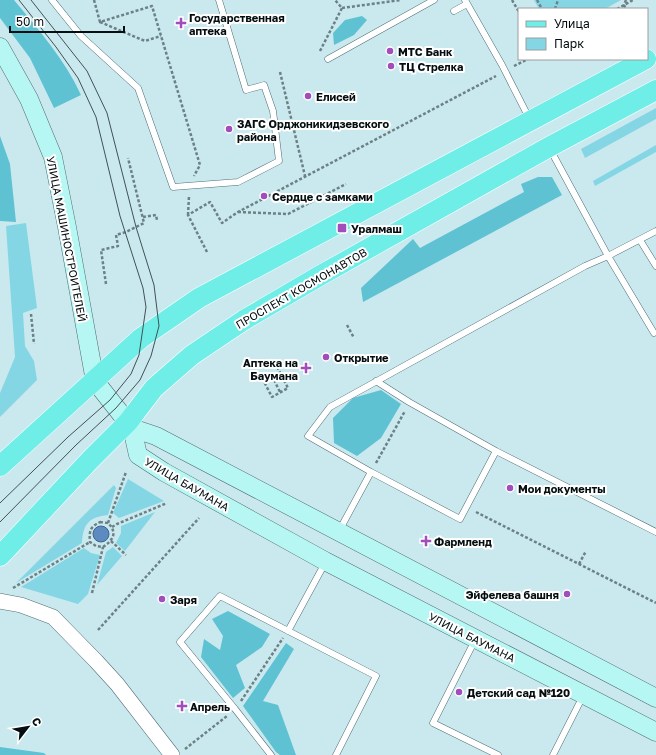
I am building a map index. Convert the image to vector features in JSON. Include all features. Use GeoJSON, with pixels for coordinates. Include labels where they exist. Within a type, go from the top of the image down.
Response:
{"type":"FeatureCollection","features":[{"type":"Feature","properties":{"kind":"main road","name":"УЛИЦА МАШИНОСТРОИТЕЛЕЙ"},"geometry":{"type":"LineString","coordinates":[[0,47],[29,99],[52,157],[67,227],[95,381],[130,425]]}},
{"type":"Feature","properties":{"kind":"main road"},"geometry":{"type":"LineString","coordinates":[[0,466],[142,338],[199,298],[645,60]]}},
{"type":"Feature","properties":{"kind":"main road","name":"ПРОСПЕКТ КОСМОНАВТОВ"},"geometry":{"type":"LineString","coordinates":[[0,556],[90,460],[130,425],[154,388],[192,355],[244,320],[321,275],[549,147],[656,90]]}},
{"type":"Feature","properties":{"kind":"main road"},"geometry":{"type":"LineString","coordinates":[[130,425],[156,436],[656,698]]}},
{"type":"Feature","properties":{"kind":"main road","name":"УЛИЦА БАУМАНА"},"geometry":{"type":"LineString","coordinates":[[130,425],[138,455],[164,472],[325,561],[656,732]]}},
{"type":"Feature","properties":{"kind":"street"},"geometry":{"type":"LineString","coordinates":[[0,601],[21,605],[53,617],[96,661],[178,753]]}},
{"type":"Feature","properties":{"kind":"lane"},"geometry":{"type":"LineString","coordinates":[[52,0],[81,36],[138,88],[173,186],[238,182],[279,161],[273,111],[264,85],[246,90],[219,0]]}},
{"type":"Feature","properties":{"kind":"lane"},"geometry":{"type":"LineString","coordinates":[[328,59],[434,0]]}},
{"type":"Feature","properties":{"kind":"lane"},"geometry":{"type":"LineString","coordinates":[[454,11],[466,2],[531,121]]}},
{"type":"Feature","properties":{"kind":"lane"},"geometry":{"type":"LineString","coordinates":[[549,147],[608,256],[654,333]]}},
{"type":"Feature","properties":{"kind":"lane"},"geometry":{"type":"LineString","coordinates":[[496,451],[460,519],[371,472],[308,436],[330,407],[584,266],[640,240],[656,230]]}},
{"type":"Feature","properties":{"kind":"lane"},"geometry":{"type":"LineString","coordinates":[[640,240],[656,266]]}},
{"type":"Feature","properties":{"kind":"lane"},"geometry":{"type":"LineString","coordinates":[[376,381],[409,402],[496,451],[656,532]]}},
{"type":"Feature","properties":{"kind":"lane"},"geometry":{"type":"LineString","coordinates":[[338,532],[371,472]]}},
{"type":"Feature","properties":{"kind":"lane"},"geometry":{"type":"LineString","coordinates":[[288,631],[325,561]]}},
{"type":"Feature","properties":{"kind":"lane"},"geometry":{"type":"LineString","coordinates":[[271,755],[180,642],[220,596],[376,676],[336,755]]}},
{"type":"Feature","properties":{"kind":"lane"},"geometry":{"type":"LineString","coordinates":[[475,639],[433,723],[498,755]]}},
{"type":"Feature","properties":{"kind":"lane"},"geometry":{"type":"LineString","coordinates":[[553,755],[584,694]]}},
{"type":"Feature","properties":{"kind":"path"},"geometry":{"type":"LineString","coordinates":[[94,0],[100,22]]}},
{"type":"Feature","properties":{"kind":"path"},"geometry":{"type":"LineString","coordinates":[[335,0],[342,8]]}},
{"type":"Feature","properties":{"kind":"path"},"geometry":{"type":"LineString","coordinates":[[342,8],[401,0]]}},
{"type":"Feature","properties":{"kind":"path"},"geometry":{"type":"LineString","coordinates":[[512,0],[518,10]]}},
{"type":"Feature","properties":{"kind":"path"},"geometry":{"type":"LineString","coordinates":[[626,0],[624,5],[626,8]]}},
{"type":"Feature","properties":{"kind":"path"},"geometry":{"type":"LineString","coordinates":[[619,8],[633,0]]}},
{"type":"Feature","properties":{"kind":"path"},"geometry":{"type":"LineString","coordinates":[[100,22],[152,6],[200,165],[190,184],[188,215],[207,252]]}},
{"type":"Feature","properties":{"kind":"path"},"geometry":{"type":"LineString","coordinates":[[317,57],[342,8]]}},
{"type":"Feature","properties":{"kind":"path"},"geometry":{"type":"LineString","coordinates":[[100,22],[145,41],[160,36]]}},
{"type":"Feature","properties":{"kind":"path"},"geometry":{"type":"LineString","coordinates":[[188,215],[210,202],[222,223],[238,212],[305,176],[526,60]]}},
{"type":"Feature","properties":{"kind":"path"},"geometry":{"type":"LineString","coordinates":[[280,72],[305,176]]}},
{"type":"Feature","properties":{"kind":"path"},"geometry":{"type":"LineString","coordinates":[[106,284],[101,250],[118,246],[116,235],[144,223],[128,158]]}},
{"type":"Feature","properties":{"kind":"path"},"geometry":{"type":"LineString","coordinates":[[238,212],[288,214],[346,184]]}},
{"type":"Feature","properties":{"kind":"path"},"geometry":{"type":"LineString","coordinates":[[143,218],[156,215],[158,220]]}},
{"type":"Feature","properties":{"kind":"path"},"geometry":{"type":"LineString","coordinates":[[31,314],[34,344]]}},
{"type":"Feature","properties":{"kind":"path"},"geometry":{"type":"LineString","coordinates":[[347,325],[354,338]]}},
{"type":"Feature","properties":{"kind":"path"},"geometry":{"type":"LineString","coordinates":[[260,374],[272,397],[288,388],[276,365]]}},
{"type":"Feature","properties":{"kind":"path"},"geometry":{"type":"LineString","coordinates":[[274,380],[280,392]]}},
{"type":"Feature","properties":{"kind":"path"},"geometry":{"type":"LineString","coordinates":[[371,472],[400,419]]}},
{"type":"Feature","properties":{"kind":"path"},"geometry":{"type":"LineString","coordinates":[[108,523],[126,472]]}},
{"type":"Feature","properties":{"kind":"path"},"geometry":{"type":"LineString","coordinates":[[112,527],[167,503]]}},
{"type":"Feature","properties":{"kind":"path"},"geometry":{"type":"LineString","coordinates":[[466,507],[656,603]]}},
{"type":"Feature","properties":{"kind":"path"},"geometry":{"type":"LineString","coordinates":[[98,630],[198,518]]}},
{"type":"Feature","properties":{"kind":"path"},"geometry":{"type":"LineString","coordinates":[[90,542],[89,532],[94,525],[100,522],[108,523],[112,527],[113,534],[111,541],[103,547],[92,593]]}},
{"type":"Feature","properties":{"kind":"path"},"geometry":{"type":"LineString","coordinates":[[111,541],[126,555]]}},
{"type":"Feature","properties":{"kind":"path"},"geometry":{"type":"LineString","coordinates":[[90,542],[96,546],[103,547]]}},
{"type":"Feature","properties":{"kind":"path"},"geometry":{"type":"LineString","coordinates":[[11,590],[90,542]]}},
{"type":"Feature","properties":{"kind":"path"},"geometry":{"type":"LineString","coordinates":[[579,564],[586,551]]}},
{"type":"Feature","properties":{"kind":"path"},"geometry":{"type":"LineString","coordinates":[[178,753],[235,709],[288,631]]}},
{"type":"Feature","properties":{"kind":"green space"},"geometry":{"type":"Polygon","coordinates":[[[534,0],[621,0],[607,8],[538,8],[534,0]]]}},
{"type":"Feature","properties":{"kind":"green space"},"geometry":{"type":"Polygon","coordinates":[[[656,108],[656,119],[585,158],[581,149],[656,108]]]}},
{"type":"Feature","properties":{"kind":"green space"},"geometry":{"type":"Polygon","coordinates":[[[656,145],[656,152],[595,186],[593,181],[656,145]]]}},
{"type":"Feature","properties":{"kind":"green space"},"geometry":{"type":"Polygon","coordinates":[[[26,223],[37,308],[23,313],[25,346],[34,361],[37,380],[0,417],[0,393],[15,357],[6,226],[26,223]]]}},
{"type":"Feature","properties":{"kind":"green space"},"geometry":{"type":"Polygon","coordinates":[[[128,479],[164,501],[119,518],[113,513],[128,479]]]}},
{"type":"Feature","properties":{"kind":"green space"},"geometry":{"type":"Polygon","coordinates":[[[114,485],[116,488],[108,515],[96,518],[88,523],[84,531],[82,543],[16,583],[114,485]]]}},
{"type":"Feature","properties":{"kind":"green space"},"geometry":{"type":"Polygon","coordinates":[[[155,512],[125,551],[116,543],[121,533],[121,526],[155,512]]]}},
{"type":"Feature","properties":{"kind":"green space"},"geometry":{"type":"Polygon","coordinates":[[[113,547],[122,556],[97,585],[106,552],[113,547]]]}},
{"type":"Feature","properties":{"kind":"green space"},"geometry":{"type":"Polygon","coordinates":[[[84,548],[91,553],[100,555],[88,594],[78,604],[21,587],[84,548]]]}},
{"type":"Feature","properties":{"kind":"shaded area"},"geometry":{"type":"Polygon","coordinates":[[[0,0],[14,0],[59,57],[75,82],[81,95],[54,108],[30,58],[0,18],[0,0]]]}},
{"type":"Feature","properties":{"kind":"shaded area"},"geometry":{"type":"Polygon","coordinates":[[[362,16],[367,20],[354,35],[334,45],[333,33],[345,20],[362,16]]]}},
{"type":"Feature","properties":{"kind":"shaded area"},"geometry":{"type":"Polygon","coordinates":[[[0,136],[10,164],[16,222],[0,221],[0,136]]]}},
{"type":"Feature","properties":{"kind":"shaded area"},"geometry":{"type":"Polygon","coordinates":[[[538,177],[552,177],[562,195],[363,302],[361,288],[413,239],[420,248],[524,192],[521,184],[538,177]]]}},
{"type":"Feature","properties":{"kind":"shaded area"},"geometry":{"type":"Polygon","coordinates":[[[381,390],[401,404],[381,438],[357,456],[334,443],[333,418],[353,398],[381,390]]]}},
{"type":"Feature","properties":{"kind":"shaded area"},"geometry":{"type":"Polygon","coordinates":[[[101,526],[108,531],[109,534],[104,541],[101,542],[94,537],[93,534],[98,527],[101,526]]]}},
{"type":"Feature","properties":{"kind":"shaded area"},"geometry":{"type":"Polygon","coordinates":[[[228,611],[270,634],[262,647],[236,665],[245,688],[233,698],[201,657],[204,639],[220,650],[223,636],[212,619],[228,611]]]}},
{"type":"Feature","properties":{"kind":"shaded area"},"geometry":{"type":"Polygon","coordinates":[[[286,643],[294,649],[263,701],[278,705],[296,755],[280,755],[276,752],[243,706],[286,643]]]}},
{"type":"Feature","properties":{"kind":"shaded area"},"geometry":{"type":"Polygon","coordinates":[[[0,747],[44,753],[46,755],[0,755],[0,747]]]}},
{"type":"Feature","properties":{"kind":"tram line"},"geometry":{"type":"LineString","coordinates":[[0,503],[68,437],[110,400],[131,374],[139,355],[146,307],[143,288],[120,216],[96,117],[78,78],[19,0]]}},
{"type":"Feature","properties":{"kind":"tram line"},"geometry":{"type":"LineString","coordinates":[[0,522],[76,445],[116,408],[140,380],[151,356],[159,326],[154,285],[136,227],[107,113],[87,71],[31,0]]}},
{"type":"Feature","properties":{"kind":"place","name":"Государственная аптека"},"geometry":{"type":"Point","coordinates":[181,23]}},
{"type":"Feature","properties":{"kind":"place","name":"МТС Банк"},"geometry":{"type":"Point","coordinates":[390,51]}},
{"type":"Feature","properties":{"kind":"place","name":"ТЦ Стрелка"},"geometry":{"type":"Point","coordinates":[391,66]}},
{"type":"Feature","properties":{"kind":"place","name":"Елисей"},"geometry":{"type":"Point","coordinates":[308,96]}},
{"type":"Feature","properties":{"kind":"place","name":"ЗАГС Орджоникидзевского района"},"geometry":{"type":"Point","coordinates":[229,129]}},
{"type":"Feature","properties":{"kind":"place","name":"Сердце с замками"},"geometry":{"type":"Point","coordinates":[264,196]}},
{"type":"Feature","properties":{"kind":"place","name":"Уралмаш"},"geometry":{"type":"Point","coordinates":[342,228]}},
{"type":"Feature","properties":{"kind":"place","name":"Открытие"},"geometry":{"type":"Point","coordinates":[326,357]}},
{"type":"Feature","properties":{"kind":"place","name":"Аптека на Баумана"},"geometry":{"type":"Point","coordinates":[306,368]}},
{"type":"Feature","properties":{"kind":"place","name":"Мои документы"},"geometry":{"type":"Point","coordinates":[510,488]}},
{"type":"Feature","properties":{"kind":"place","name":"Фармленд"},"geometry":{"type":"Point","coordinates":[426,541]}},
{"type":"Feature","properties":{"kind":"place","name":"Эйфелева башня"},"geometry":{"type":"Point","coordinates":[567,594]}},
{"type":"Feature","properties":{"kind":"place","name":"Заря"},"geometry":{"type":"Point","coordinates":[162,599]}},
{"type":"Feature","properties":{"kind":"place","name":"Детский сад №120"},"geometry":{"type":"Point","coordinates":[459,692]}},
{"type":"Feature","properties":{"kind":"place","name":"Апрель"},"geometry":{"type":"Point","coordinates":[182,706]}}]}
